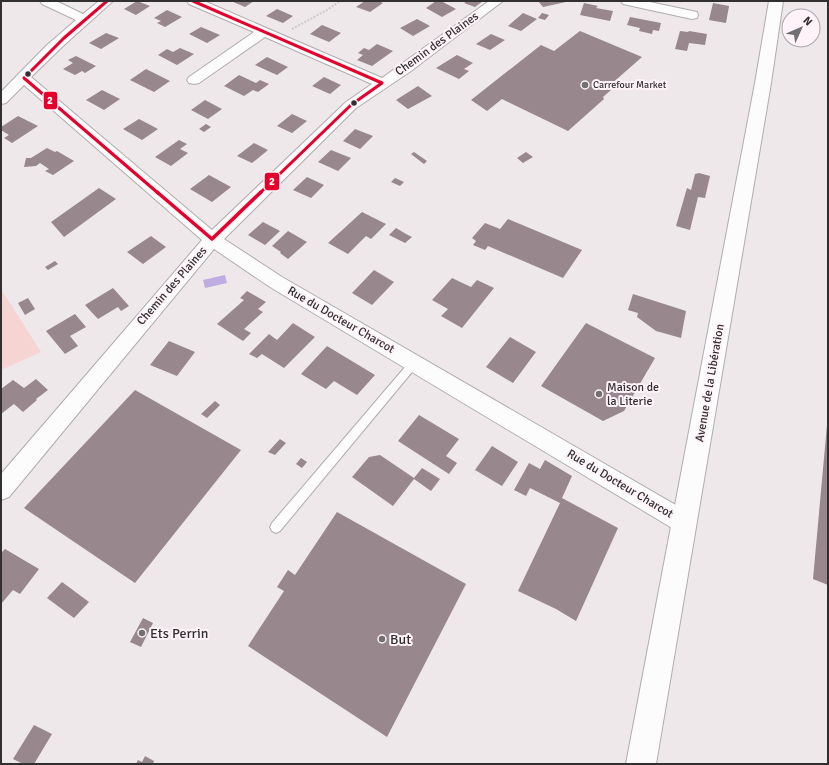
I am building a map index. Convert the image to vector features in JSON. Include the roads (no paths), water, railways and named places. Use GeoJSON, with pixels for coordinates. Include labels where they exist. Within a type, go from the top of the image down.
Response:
{"type":"FeatureCollection","features":[{"type":"Feature","properties":{"kind":"street"},"geometry":{"type":"LineString","coordinates":[[46,1],[84,19]]}},
{"type":"Feature","properties":{"kind":"street"},"geometry":{"type":"LineString","coordinates":[[1,100],[84,19],[107,1]]}},
{"type":"Feature","properties":{"kind":"street","name":"Chemin des Plaines"},"geometry":{"type":"LineString","coordinates":[[1,490],[174,282],[212,239],[351,105],[406,68],[497,1]]}},
{"type":"Feature","properties":{"kind":"street"},"geometry":{"type":"LineString","coordinates":[[627,1],[692,14]]}},
{"type":"Feature","properties":{"kind":"street","name":"Avenue de la Libération"},"geometry":{"type":"LineString","coordinates":[[641,764],[763,83],[776,1]]}},
{"type":"Feature","properties":{"kind":"street"},"geometry":{"type":"LineString","coordinates":[[199,2],[270,35],[382,83]]}},
{"type":"Feature","properties":{"kind":"street"},"geometry":{"type":"LineString","coordinates":[[194,80],[270,35]]}},
{"type":"Feature","properties":{"kind":"street","name":"Rue du Docteur Charcot"},"geometry":{"type":"LineString","coordinates":[[24,78],[212,239],[276,282],[685,522]]}},
{"type":"Feature","properties":{"kind":"lane"},"geometry":{"type":"LineString","coordinates":[[276,527],[414,363]]}},
{"type":"Feature","properties":{"kind":"place","name":"Carrefour Market"},"geometry":{"type":"Point","coordinates":[585,85]}},
{"type":"Feature","properties":{"kind":"place","name":"Maison de la Literie"},"geometry":{"type":"Point","coordinates":[599,394]}},
{"type":"Feature","properties":{"kind":"place","name":"Ets Perrin"},"geometry":{"type":"Point","coordinates":[142,633]}},
{"type":"Feature","properties":{"kind":"place","name":"But"},"geometry":{"type":"Point","coordinates":[382,639]}}]}
